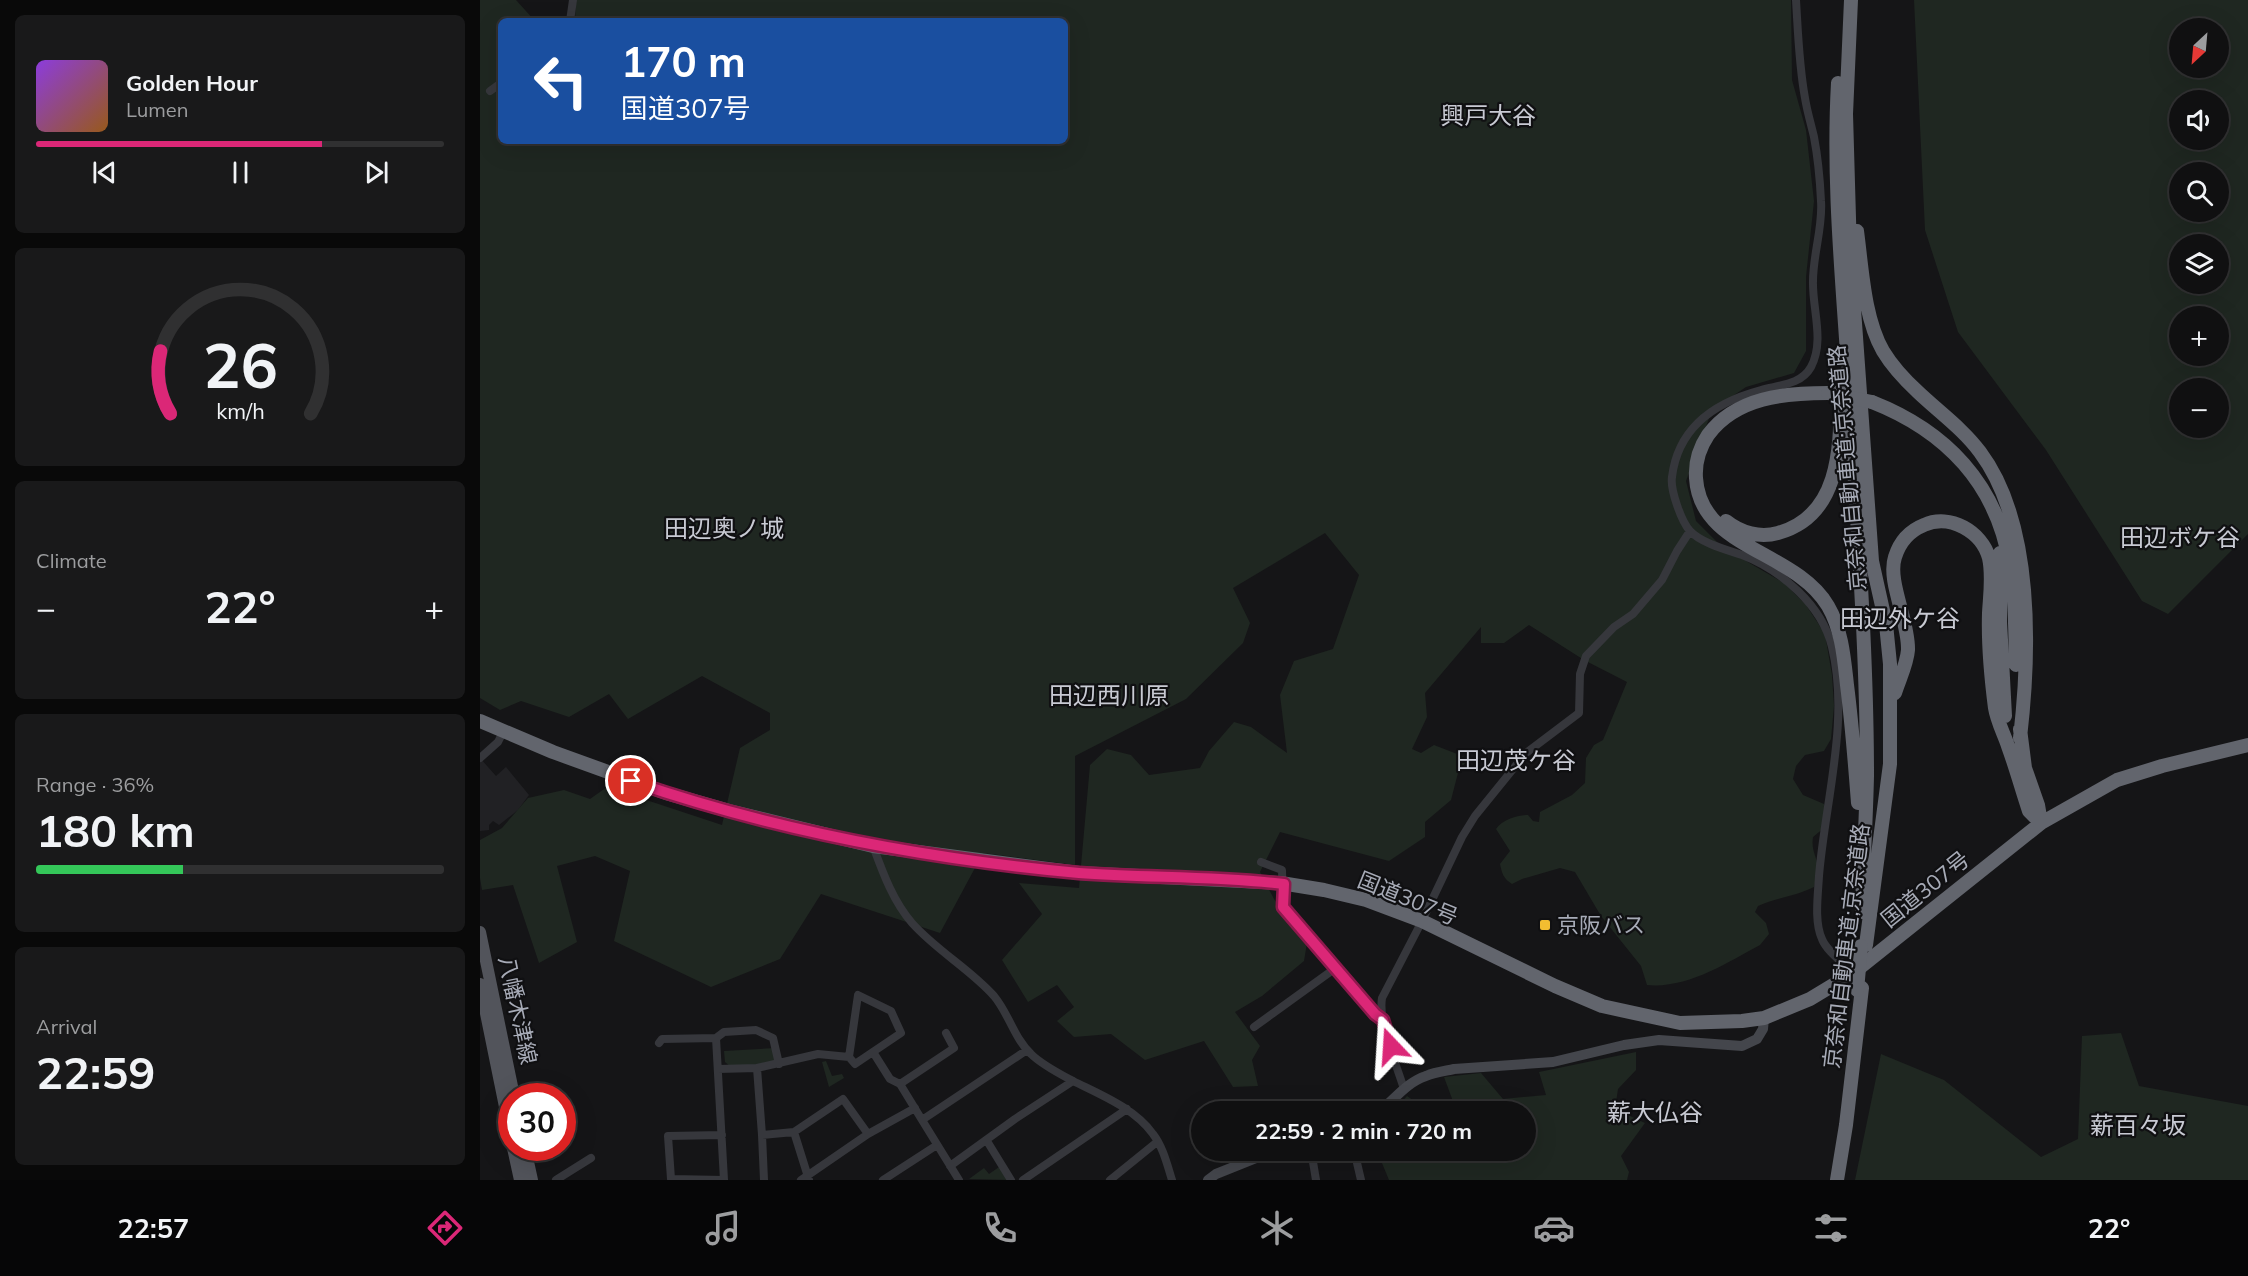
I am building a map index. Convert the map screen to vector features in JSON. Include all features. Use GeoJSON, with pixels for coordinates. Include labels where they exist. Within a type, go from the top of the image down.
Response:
{"type":"FeatureCollection","features":[{"type":"Feature","properties":{"kind":"highway","name":"京奈和自動車道;京奈道路"},"geometry":{"type":"LineString","coordinates":[[1844,0],[1837,94],[1836,153],[1866,724],[1867,776],[1861,920],[1863,946]]}},
{"type":"Feature","properties":{"kind":"highway","name":"京奈和自動車道;京奈道路"},"geometry":{"type":"LineString","coordinates":[[1837,1180],[1846,1125],[1863,946],[1890,764],[1891,708],[1889,645],[1872,561],[1850,253],[1846,140],[1851,0]]}},
{"type":"Feature","properties":{"kind":"highway"},"geometry":{"type":"LineString","coordinates":[[1846,140],[1866,299],[1882,350],[1917,391],[1960,429],[1980,452],[1995,477],[2014,527],[2025,612],[2026,692],[2020,738]]}},
{"type":"Feature","properties":{"kind":"highway"},"geometry":{"type":"LineString","coordinates":[[1829,398],[1760,409],[1740,417],[1717,437],[1705,458],[1704,480],[1711,502],[1725,520],[1742,531],[1752,534],[1774,534],[1792,529],[1813,514],[1830,484],[1840,438],[1841,388],[1836,294],[1836,153]]}},
{"type":"Feature","properties":{"kind":"highway"},"geometry":{"type":"LineString","coordinates":[[1861,920],[1860,830],[1853,732],[1843,650],[1837,625],[1828,606],[1808,580],[1719,527],[1707,513],[1696,488],[1697,463],[1704,442],[1719,423],[1730,414],[1755,401],[1772,397],[1829,398],[1852,405],[1872,407],[1915,422],[1950,448],[1973,474],[1998,518],[2006,545],[2012,577],[2020,738],[2025,768],[2038,804],[2041,823]]}},
{"type":"Feature","properties":{"kind":"highway"},"geometry":{"type":"LineString","coordinates":[[1872,407],[1916,431],[1944,453],[1973,488],[1991,522],[2001,558],[2000,621],[2009,748]]}},
{"type":"Feature","properties":{"kind":"highway"},"geometry":{"type":"LineString","coordinates":[[1891,708],[1908,651],[1905,625],[1893,580],[1892,566],[1895,555],[1901,543],[1915,529],[1928,523],[1956,524],[1970,530],[1979,538],[1989,558],[1990,628],[1996,711],[2029,811],[2041,823]]}},
{"type":"Feature","properties":{"kind":"highway","name":"国道307号"},"geometry":{"type":"LineString","coordinates":[[480,721],[585,765],[666,793],[729,812],[873,846],[1079,873],[1284,884],[1366,900],[1422,921],[1554,986],[1602,1006],[1680,1023],[1742,1022],[1764,1018],[1810,999],[1854,973],[2041,823],[2117,780],[2162,766],[2248,745]]}},
{"type":"Feature","properties":{"kind":"highway","name":"京奈和自動車道;京奈道路"},"geometry":{"type":"LineString","coordinates":[[1832,1180],[1859,989]]}},
{"type":"Feature","properties":{"kind":"main road","name":"八幡木津線"},"geometry":{"type":"LineString","coordinates":[[480,932],[511,1083]]}},
{"type":"Feature","properties":{"kind":"main road","name":"八幡木津線"},"geometry":{"type":"LineString","coordinates":[[480,984],[482,1009],[499,1083]]}},
{"type":"Feature","properties":{"kind":"main road"},"geometry":{"type":"LineString","coordinates":[[516,1161],[520,1180]]}},
{"type":"Feature","properties":{"kind":"main road"},"geometry":{"type":"LineString","coordinates":[[528,1161],[532,1180]]}},
{"type":"Feature","properties":{"kind":"street"},"geometry":{"type":"LineString","coordinates":[[570,18],[573,0]]}},
{"type":"Feature","properties":{"kind":"street"},"geometry":{"type":"LineString","coordinates":[[1796,0],[1805,98],[1815,141],[1821,204],[1813,281],[1818,346],[1811,368],[1796,382],[1758,390],[1729,401],[1705,414],[1690,432],[1678,455],[1671,478],[1674,499],[1690,531],[1718,548],[1745,556],[1775,572],[1819,614],[1829,636],[1835,659],[1838,712],[1833,770],[1821,844],[1818,898],[1820,933],[1823,943],[1854,973]]}},
{"type":"Feature","properties":{"kind":"street"},"geometry":{"type":"LineString","coordinates":[[490,91],[498,85]]}},
{"type":"Feature","properties":{"kind":"street"},"geometry":{"type":"LineString","coordinates":[[1404,1089],[1380,1008],[1382,998],[1422,921],[1461,837],[1526,753],[1579,713],[1580,674],[1586,656],[1614,627],[1633,614],[1662,580],[1690,531]]}},
{"type":"Feature","properties":{"kind":"street"},"geometry":{"type":"LineString","coordinates":[[480,758],[498,742],[503,732]]}},
{"type":"Feature","properties":{"kind":"street"},"geometry":{"type":"LineString","coordinates":[[873,846],[883,875],[912,923],[991,993],[1032,1056],[1073,1081],[1127,1109],[1153,1134],[1161,1148],[1172,1180]]}},
{"type":"Feature","properties":{"kind":"street"},"geometry":{"type":"LineString","coordinates":[[1261,862],[1282,870],[1283,907],[1337,967],[1375,1014],[1383,1020]]}},
{"type":"Feature","properties":{"kind":"street"},"geometry":{"type":"LineString","coordinates":[[1254,1027],[1337,967]]}},
{"type":"Feature","properties":{"kind":"street"},"geometry":{"type":"LineString","coordinates":[[718,1069],[757,1068],[818,1054],[849,1057],[855,1064],[901,1033],[891,1011],[858,995],[849,1057]]}},
{"type":"Feature","properties":{"kind":"street"},"geometry":{"type":"LineString","coordinates":[[1390,1101],[1424,1076],[1454,1069],[1553,1062],[1641,1042],[1682,1041],[1742,1046],[1757,1039],[1763,1029],[1764,1018]]}},
{"type":"Feature","properties":{"kind":"street"},"geometry":{"type":"LineString","coordinates":[[659,1043],[662,1040],[716,1038],[724,1032],[756,1030],[773,1038],[779,1064]]}},
{"type":"Feature","properties":{"kind":"street"},"geometry":{"type":"LineString","coordinates":[[900,1084],[954,1048],[945,1033]]}},
{"type":"Feature","properties":{"kind":"street"},"geometry":{"type":"LineString","coordinates":[[716,1038],[722,1135],[724,1180],[670,1179],[668,1136],[722,1135]]}},
{"type":"Feature","properties":{"kind":"street"},"geometry":{"type":"LineString","coordinates":[[922,1120],[1027,1050]]}},
{"type":"Feature","properties":{"kind":"street"},"geometry":{"type":"LineString","coordinates":[[873,1052],[890,1079],[900,1084],[959,1180]]}},
{"type":"Feature","properties":{"kind":"street"},"geometry":{"type":"LineString","coordinates":[[757,1068],[764,1180]]}},
{"type":"Feature","properties":{"kind":"street"},"geometry":{"type":"LineString","coordinates":[[950,1166],[1073,1081]]}},
{"type":"Feature","properties":{"kind":"street"},"geometry":{"type":"LineString","coordinates":[[762,1135],[794,1132],[843,1099],[868,1134]]}},
{"type":"Feature","properties":{"kind":"street"},"geometry":{"type":"LineString","coordinates":[[794,1132],[806,1179],[868,1134],[915,1108]]}},
{"type":"Feature","properties":{"kind":"street"},"geometry":{"type":"LineString","coordinates":[[1023,1180],[1127,1109]]}},
{"type":"Feature","properties":{"kind":"street"},"geometry":{"type":"LineString","coordinates":[[987,1141],[1011,1180]]}},
{"type":"Feature","properties":{"kind":"street"},"geometry":{"type":"LineString","coordinates":[[1110,1180],[1157,1142]]}},
{"type":"Feature","properties":{"kind":"street"},"geometry":{"type":"LineString","coordinates":[[883,1180],[937,1145]]}},
{"type":"Feature","properties":{"kind":"street"},"geometry":{"type":"LineString","coordinates":[[556,1180],[591,1158]]}},
{"type":"Feature","properties":{"kind":"street"},"geometry":{"type":"LineString","coordinates":[[1208,1180],[1216,1174],[1248,1161]]}},
{"type":"Feature","properties":{"kind":"street"},"geometry":{"type":"LineString","coordinates":[[1313,1161],[1316,1180]]}},
{"type":"Feature","properties":{"kind":"street"},"geometry":{"type":"LineString","coordinates":[[1357,1161],[1361,1180]]}},
{"type":"Feature","properties":{"kind":"shaded area"},"geometry":{"type":"Polygon","coordinates":[[[480,0],[516,0],[532,18],[498,18],[498,144],[1068,144],[1068,18],[575,18],[576,0],[1791,0],[1792,80],[1806,130],[1814,201],[1806,277],[1806,351],[1794,373],[1746,387],[1712,410],[1686,481],[1696,521],[1722,547],[1784,583],[1806,605],[1825,634],[1832,675],[1834,706],[1831,739],[1824,751],[1805,755],[1796,766],[1793,779],[1803,795],[1824,804],[1827,812],[1825,827],[1813,837],[1813,849],[1818,867],[1814,887],[1758,906],[1755,912],[1766,923],[1769,934],[1760,945],[1720,967],[1677,983],[1647,985],[1641,966],[1601,916],[1575,872],[1560,868],[1512,884],[1504,876],[1500,864],[1510,851],[1496,829],[1506,821],[1519,816],[1528,815],[1533,821],[1539,822],[1540,812],[1572,795],[1585,783],[1586,758],[1594,745],[1603,740],[1627,682],[1584,660],[1529,625],[1504,643],[1481,643],[1481,627],[1425,693],[1427,717],[1412,749],[1421,753],[1434,745],[1470,759],[1459,769],[1451,800],[1425,822],[1425,837],[1389,861],[1280,832],[1260,872],[1274,899],[1307,943],[1304,961],[1262,996],[1235,1012],[1260,1046],[1252,1060],[1258,1086],[1233,1087],[1204,1041],[1145,1060],[1111,1034],[1074,1037],[1057,1021],[1074,1007],[1057,985],[1028,1002],[1002,960],[1042,914],[1019,883],[1079,888],[1090,765],[1107,749],[1131,755],[1149,775],[1200,768],[1209,751],[1234,722],[1251,727],[1287,753],[1280,695],[1294,661],[1333,649],[1359,575],[1325,533],[1233,588],[1250,623],[1243,643],[1186,699],[1075,756],[1075,865],[983,853],[940,933],[821,894],[780,959],[711,987],[614,941],[630,871],[595,856],[557,866],[577,942],[539,963],[513,885],[482,890],[480,840],[502,828],[528,798],[564,790],[590,799],[607,787],[722,825],[740,748],[770,730],[770,713],[702,676],[628,719],[609,694],[569,717],[521,701],[500,710],[480,698],[480,0]]]}},
{"type":"Feature","properties":{"kind":"shaded area"},"geometry":{"type":"Polygon","coordinates":[[[1914,0],[2248,0],[2248,534],[2168,614],[2142,601],[2046,450],[1958,332],[1925,230],[1914,0]]]}},
{"type":"Feature","properties":{"kind":"shaded area"},"geometry":{"type":"Polygon","coordinates":[[[480,758],[496,776],[506,767],[529,795],[518,810],[499,825],[493,821],[489,825],[489,830],[480,831],[480,758]]]}},
{"type":"Feature","properties":{"kind":"shaded area"},"geometry":{"type":"Polygon","coordinates":[[[2121,1033],[2139,1086],[2248,1106],[2248,1180],[1855,1180],[1881,1054],[1944,1080],[2041,1157],[2078,1139],[2082,1036],[2121,1033]]]}},
{"type":"Feature","properties":{"kind":"shaded area"},"geometry":{"type":"Polygon","coordinates":[[[775,1048],[779,1064],[732,1068],[725,1062],[724,1051],[775,1048]]]}},
{"type":"Feature","properties":{"kind":"shaded area"},"geometry":{"type":"Polygon","coordinates":[[[1636,1052],[1636,1070],[1618,1089],[1615,1109],[1645,1123],[1621,1156],[1629,1172],[1627,1180],[1389,1180],[1381,1161],[1536,1161],[1536,1101],[1453,1101],[1444,1077],[1481,1073],[1503,1099],[1546,1095],[1539,1072],[1636,1052]]]}},
{"type":"Feature","properties":{"kind":"shaded area"},"geometry":{"type":"Polygon","coordinates":[[[826,1061],[832,1076],[842,1074],[844,1078],[829,1087],[822,1062],[826,1061]]]}},
{"type":"Feature","properties":{"kind":"shaded area"},"geometry":{"type":"Polygon","coordinates":[[[1407,1096],[1414,1101],[1403,1101],[1407,1096]]]}},
{"type":"Feature","properties":{"kind":"shaded area"},"geometry":{"type":"Polygon","coordinates":[[[1002,1165],[1011,1180],[969,1179],[984,1168],[989,1174],[1002,1165]]]}},
{"type":"Feature","properties":{"kind":"place","name":"京阪バス"},"geometry":{"type":"Point","coordinates":[1545,925]}},
{"type":"Feature","properties":{"kind":"district","name":"興戸大谷"},"geometry":{"type":"Point","coordinates":[1488,116]}},
{"type":"Feature","properties":{"kind":"district","name":"田辺奥ノ城"},"geometry":{"type":"Point","coordinates":[724,529]}},
{"type":"Feature","properties":{"kind":"district","name":"田辺ボケ谷"},"geometry":{"type":"Point","coordinates":[2180,538]}},
{"type":"Feature","properties":{"kind":"district","name":"田辺外ケ谷"},"geometry":{"type":"Point","coordinates":[1900,619]}},
{"type":"Feature","properties":{"kind":"district","name":"田辺西川原"},"geometry":{"type":"Point","coordinates":[1109,696]}},
{"type":"Feature","properties":{"kind":"district","name":"田辺茂ケ谷"},"geometry":{"type":"Point","coordinates":[1516,761]}},
{"type":"Feature","properties":{"kind":"district","name":"薪大仏谷"},"geometry":{"type":"Point","coordinates":[1655,1113]}},
{"type":"Feature","properties":{"kind":"district","name":"薪百々坂"},"geometry":{"type":"Point","coordinates":[2138,1126]}},
{"type":"Feature","properties":{"kind":"route"},"geometry":{"type":"LineString","coordinates":[[631,781],[729,812],[873,846],[1079,873],[1284,884],[1283,907],[1337,967],[1375,1014],[1383,1020],[1391,1046]]}}]}
